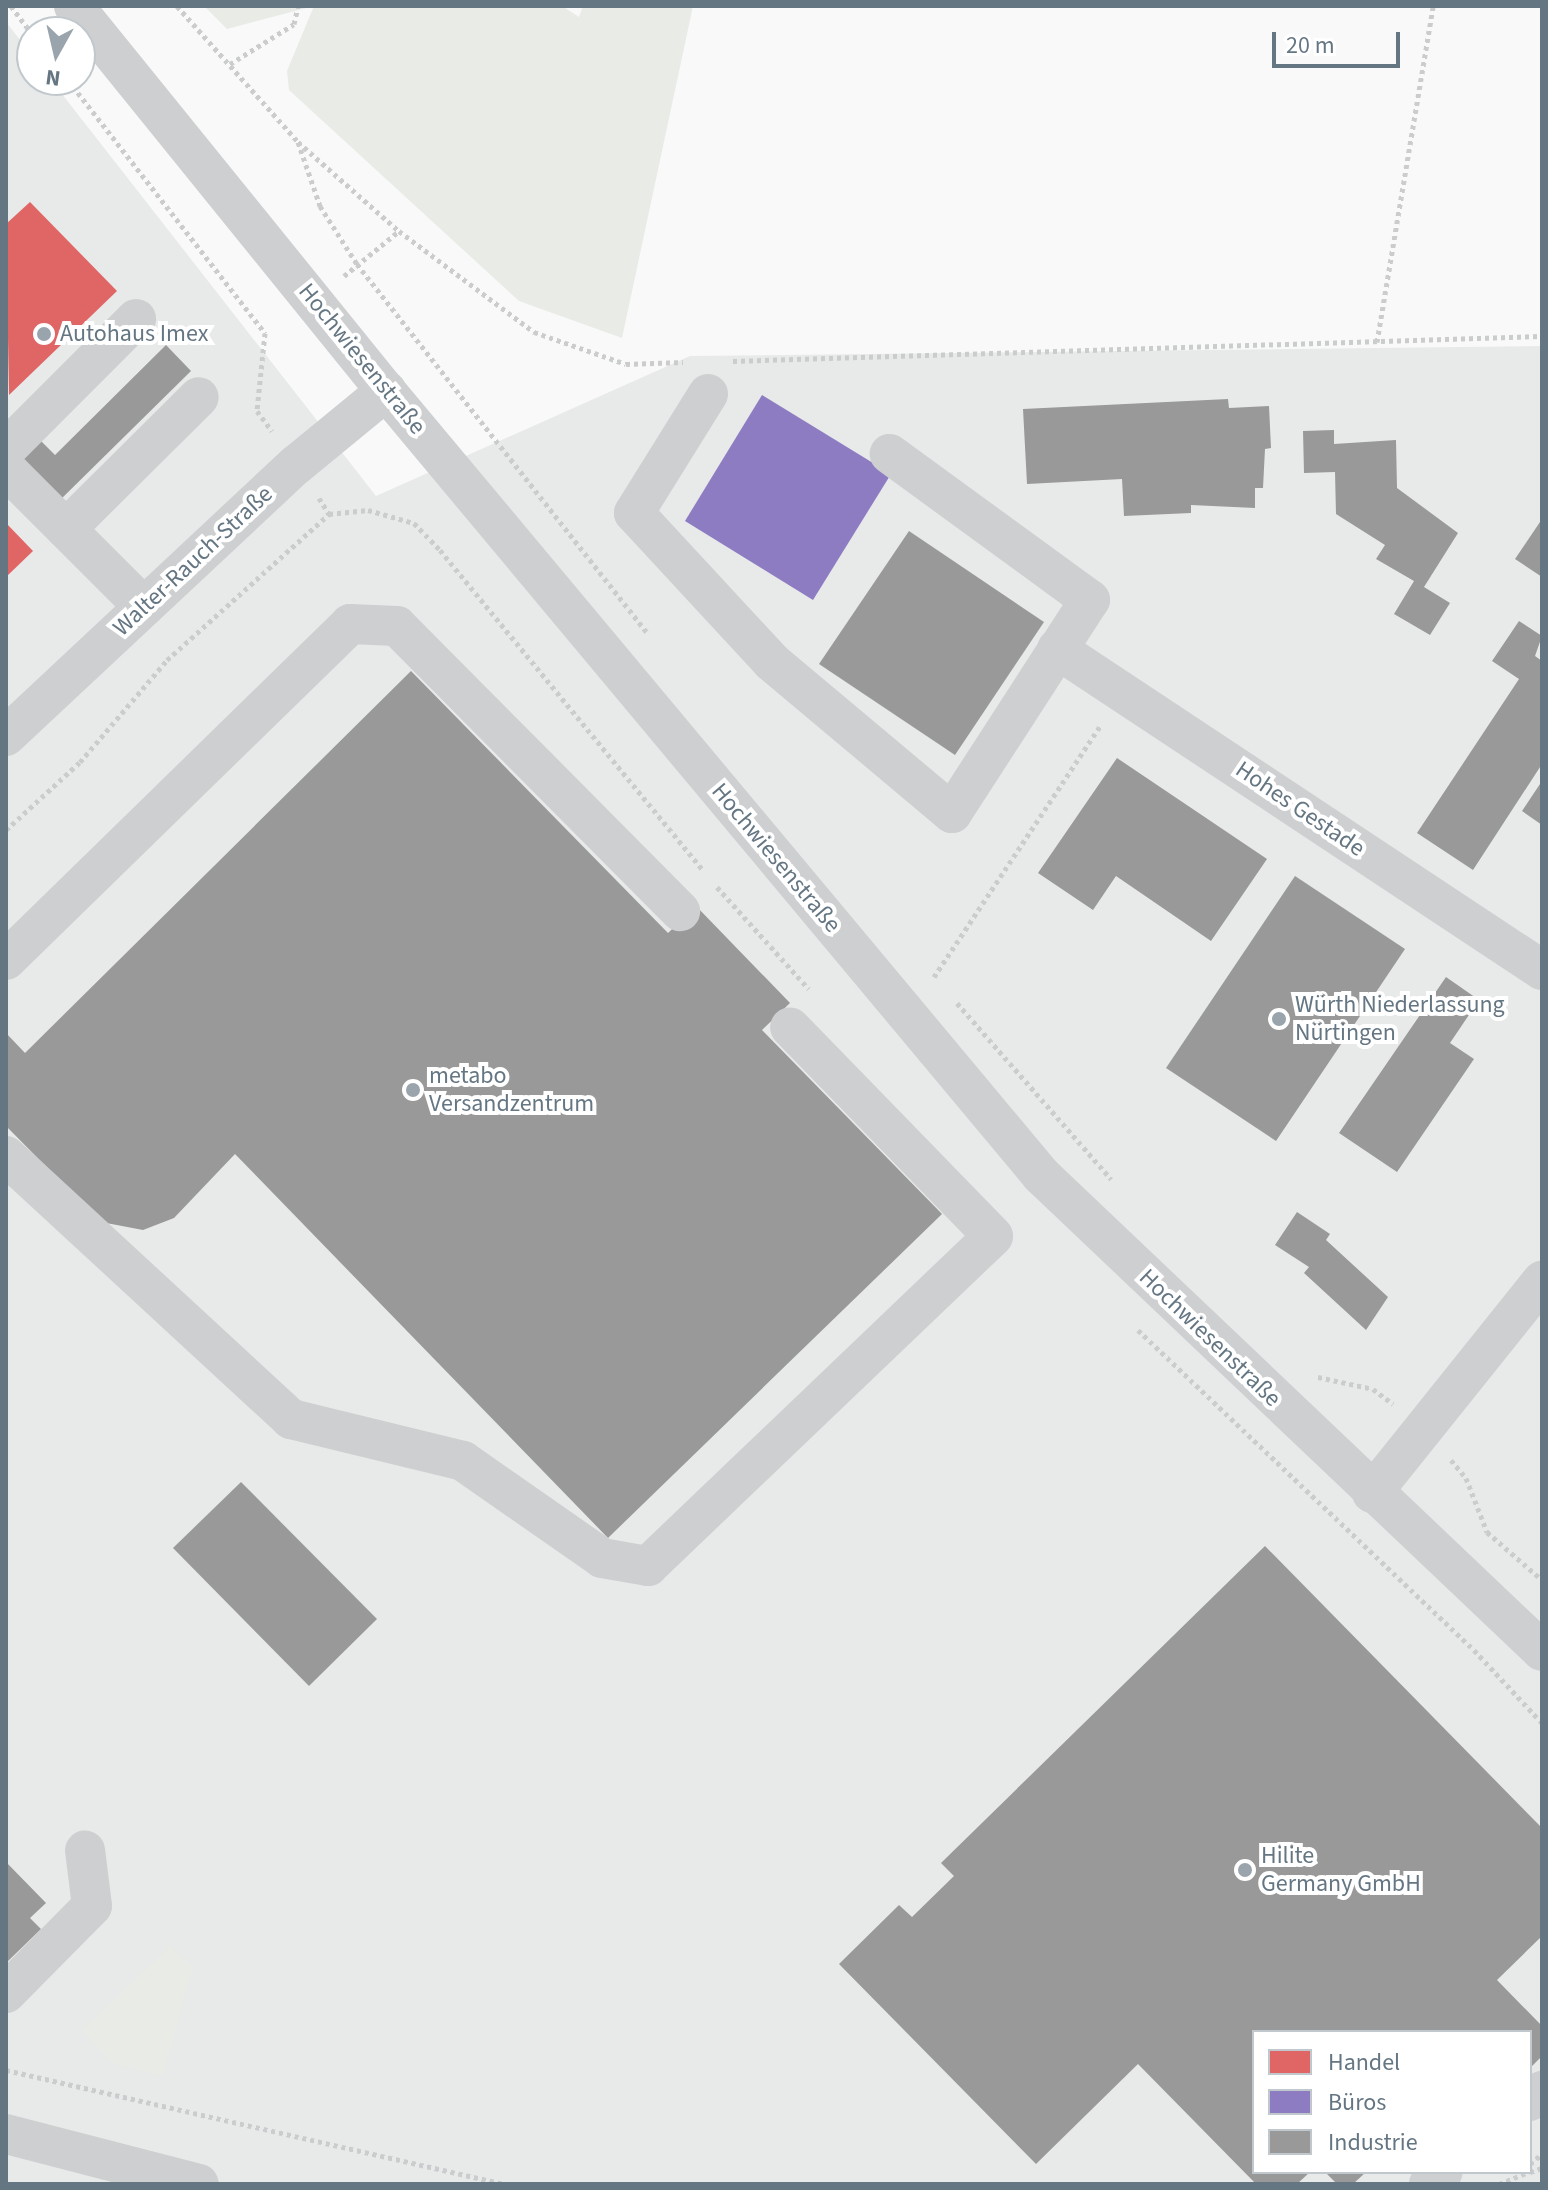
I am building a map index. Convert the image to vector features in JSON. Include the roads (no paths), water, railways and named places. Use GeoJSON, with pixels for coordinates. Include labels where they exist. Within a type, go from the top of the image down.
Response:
{"type":"FeatureCollection","features":[{"type":"Feature","properties":{"kind":"street","name":"Hochwiesenstraße"},"geometry":{"type":"LineString","coordinates":[[74,6],[386,391],[1041,1175],[1372,1493],[1542,1651]]}},
{"type":"Feature","properties":{"kind":"street"},"geometry":{"type":"LineString","coordinates":[[6,449],[136,319]]}},
{"type":"Feature","properties":{"kind":"street"},"geometry":{"type":"LineString","coordinates":[[707,372],[634,513],[772,662],[952,813],[1090,600],[890,454]]}},
{"type":"Feature","properties":{"kind":"street","name":"Walter-Rauch-Straße"},"geometry":{"type":"LineString","coordinates":[[6,736],[296,465],[386,391]]}},
{"type":"Feature","properties":{"kind":"street"},"geometry":{"type":"LineString","coordinates":[[66,529],[199,397]]}},
{"type":"Feature","properties":{"kind":"street"},"geometry":{"type":"LineString","coordinates":[[6,469],[144,607]]}},
{"type":"Feature","properties":{"kind":"street"},"geometry":{"type":"LineString","coordinates":[[6,960],[350,624],[397,626],[680,911]]}},
{"type":"Feature","properties":{"kind":"street","name":"Hohes Gestade"},"geometry":{"type":"LineString","coordinates":[[1057,649],[1542,970]]}},
{"type":"Feature","properties":{"kind":"street"},"geometry":{"type":"LineString","coordinates":[[6,1156],[291,1419],[463,1461],[602,1558],[648,1566],[993,1236],[790,1027]]}},
{"type":"Feature","properties":{"kind":"street"},"geometry":{"type":"LineString","coordinates":[[1372,1493],[1542,1281]]}},
{"type":"Feature","properties":{"kind":"street"},"geometry":{"type":"LineString","coordinates":[[6,1993],[92,1906],[85,1850]]}},
{"type":"Feature","properties":{"kind":"street"},"geometry":{"type":"LineString","coordinates":[[6,2134],[199,2184]]}},
{"type":"Feature","properties":{"kind":"place","name":"Autohaus Imex"},"geometry":{"type":"Point","coordinates":[44,334]}},
{"type":"Feature","properties":{"kind":"place","name":"Würth Niederlassung Nürtingen"},"geometry":{"type":"Point","coordinates":[1279,1019]}},
{"type":"Feature","properties":{"kind":"place","name":"metabo Versandzentrum"},"geometry":{"type":"Point","coordinates":[413,1090]}},
{"type":"Feature","properties":{"kind":"place","name":"Hilite Germany GmbH"},"geometry":{"type":"Point","coordinates":[1245,1870]}}]}
